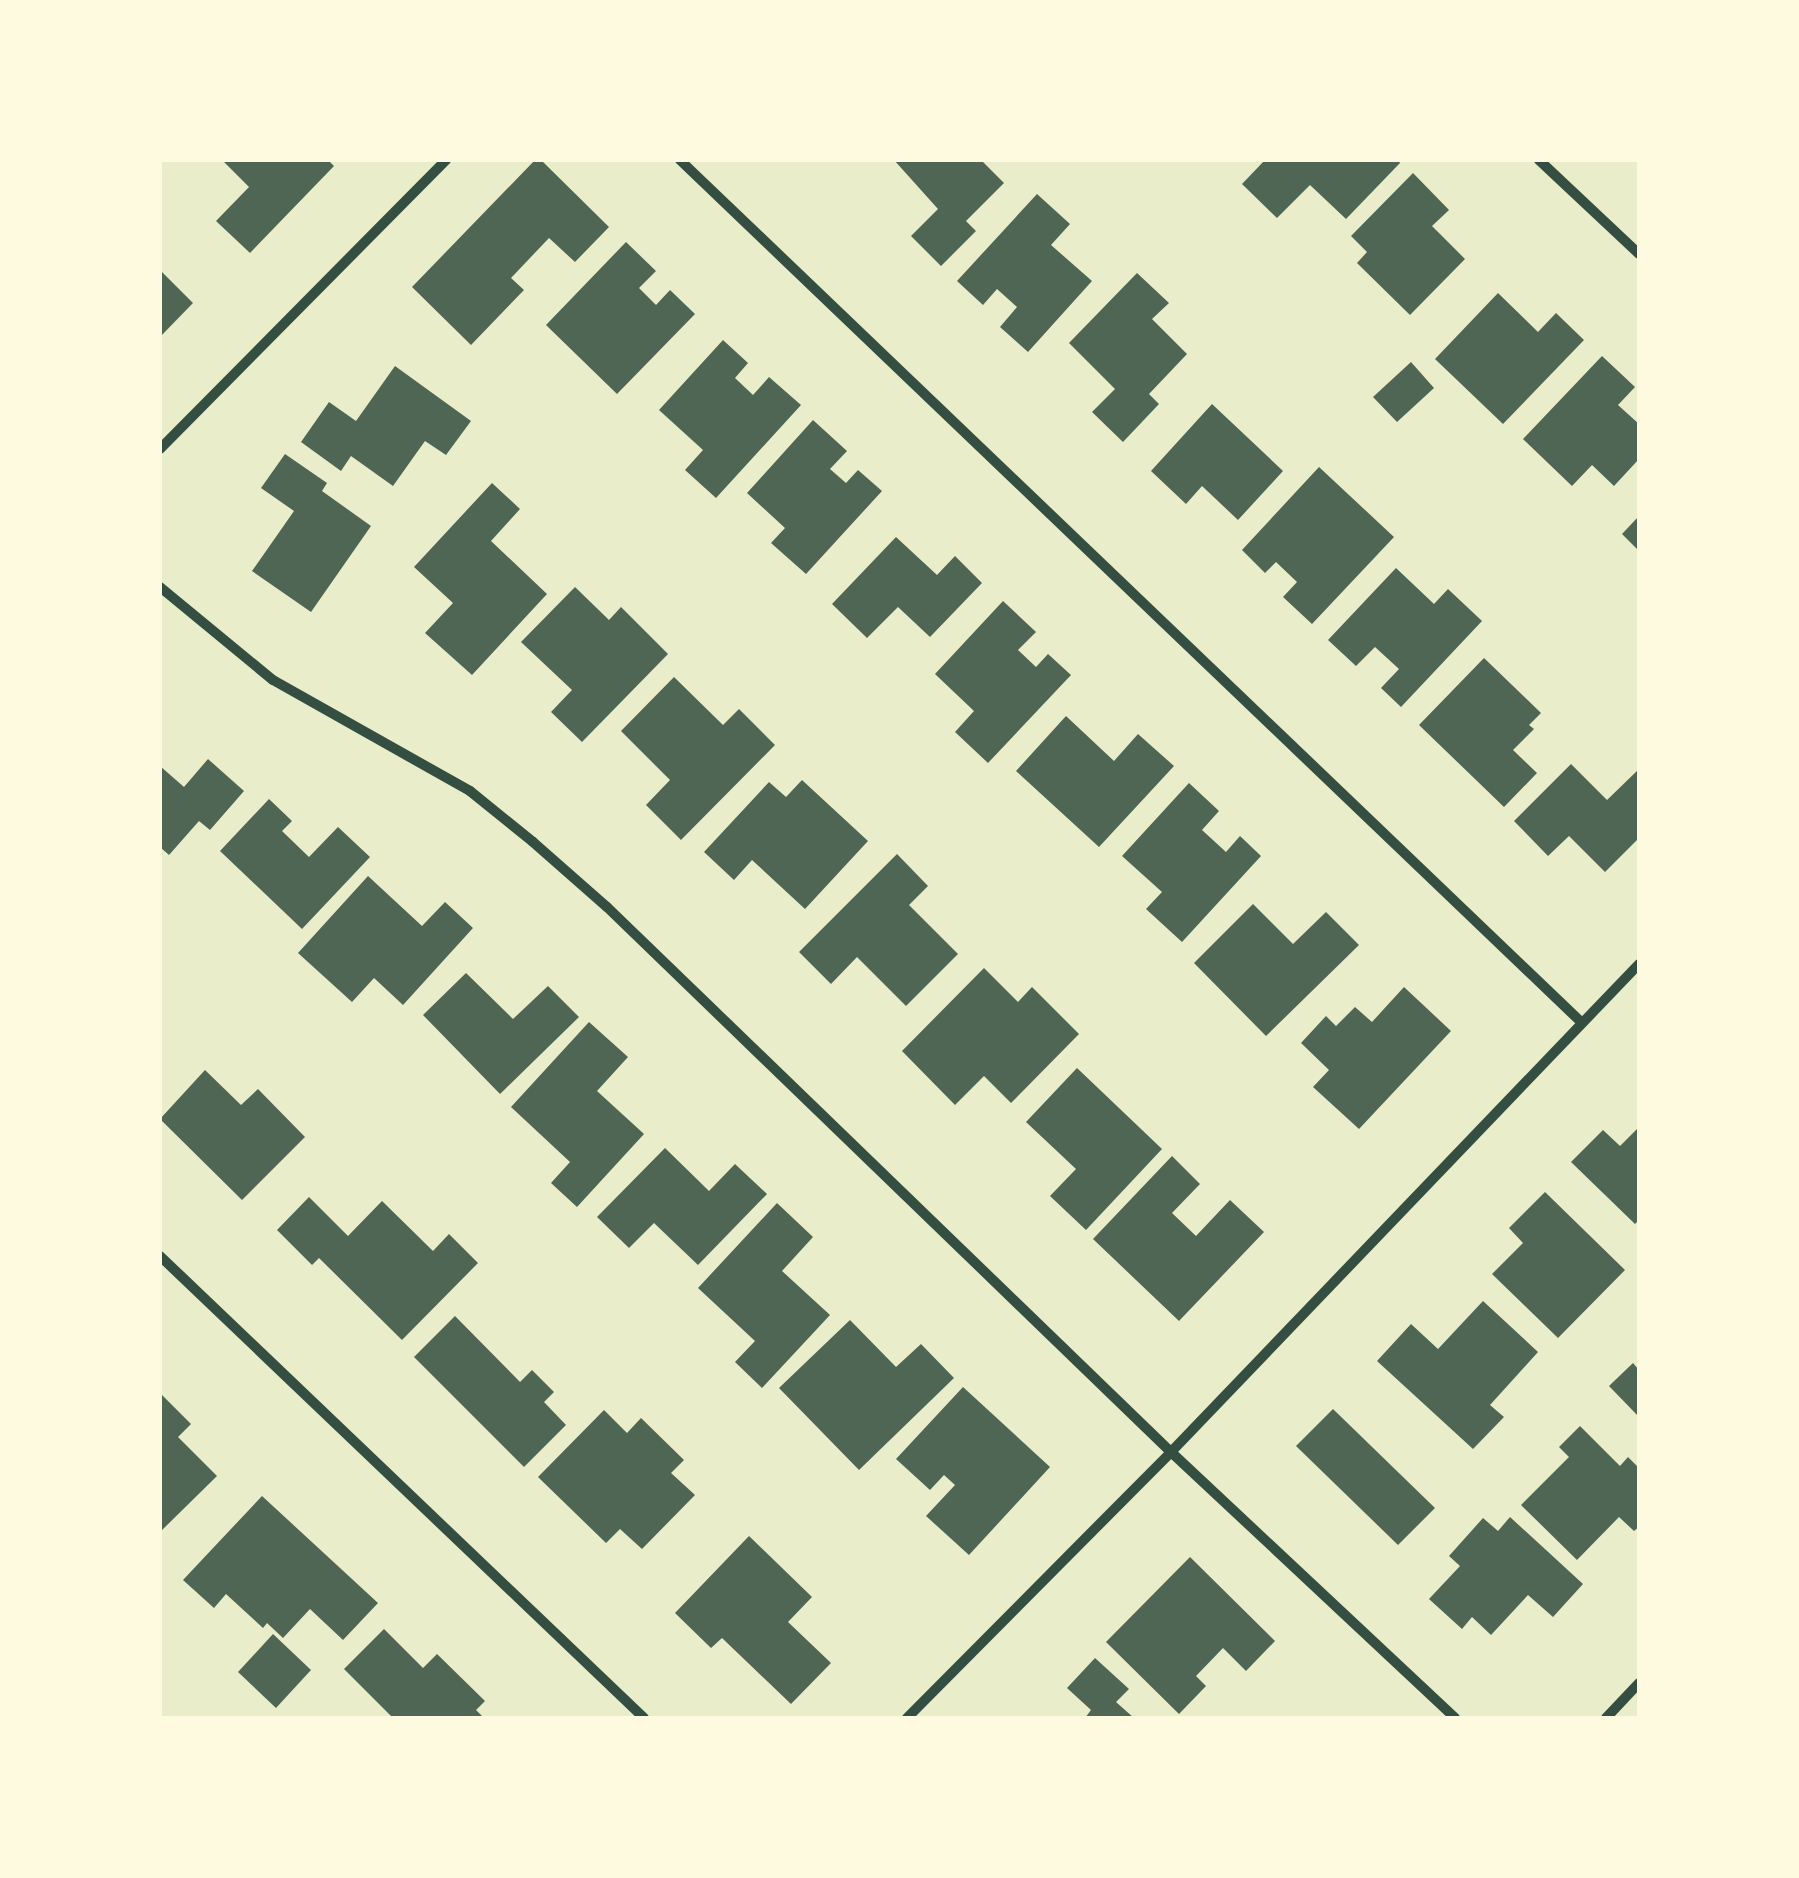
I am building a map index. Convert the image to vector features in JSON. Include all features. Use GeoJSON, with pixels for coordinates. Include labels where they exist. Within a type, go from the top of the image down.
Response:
{"type":"FeatureCollection","features":[{"type":"Feature","properties":{"kind":"street"},"geometry":{"type":"LineString","coordinates":[[160,449],[446,160]]}},
{"type":"Feature","properties":{"kind":"street"},"geometry":{"type":"LineString","coordinates":[[680,160],[1582,1023]]}},
{"type":"Feature","properties":{"kind":"street"},"geometry":{"type":"LineString","coordinates":[[1540,160],[1639,254]]}},
{"type":"Feature","properties":{"kind":"street"},"geometry":{"type":"LineString","coordinates":[[160,587],[273,680],[470,791],[533,842],[607,907],[1171,1452],[1455,1718]]}},
{"type":"Feature","properties":{"kind":"street"},"geometry":{"type":"LineString","coordinates":[[907,1718],[1171,1452],[1639,964]]}},
{"type":"Feature","properties":{"kind":"street"},"geometry":{"type":"LineString","coordinates":[[160,1256],[644,1718]]}},
{"type":"Feature","properties":{"kind":"street"},"geometry":{"type":"LineString","coordinates":[[1606,1718],[1639,1684]]}},
{"type":"Feature","properties":{"kind":"building"},"geometry":{"type":"Polygon","coordinates":[[[222,160],[328,160],[334,166],[250,253],[216,221],[249,187],[222,160]]]}},
{"type":"Feature","properties":{"kind":"building"},"geometry":{"type":"Polygon","coordinates":[[[535,160],[541,160],[609,227],[575,262],[549,238],[511,278],[524,290],[471,345],[412,287],[535,160]]]}},
{"type":"Feature","properties":{"kind":"building"},"geometry":{"type":"Polygon","coordinates":[[[894,160],[981,160],[1004,183],[966,221],[976,231],[941,266],[911,236],[938,209],[894,160]]]}},
{"type":"Feature","properties":{"kind":"building"},"geometry":{"type":"Polygon","coordinates":[[[1265,160],[1400,163],[1346,219],[1310,185],[1277,218],[1242,184],[1265,160]]]}},
{"type":"Feature","properties":{"kind":"building"},"geometry":{"type":"Polygon","coordinates":[[[1413,173],[1449,210],[1432,226],[1465,259],[1410,315],[1357,263],[1367,252],[1351,236],[1413,173]]]}},
{"type":"Feature","properties":{"kind":"building"},"geometry":{"type":"Polygon","coordinates":[[[1037,194],[1070,224],[1051,245],[1092,281],[1028,352],[1000,327],[1017,307],[997,289],[983,305],[957,281],[1037,194]]]}},
{"type":"Feature","properties":{"kind":"building"},"geometry":{"type":"Polygon","coordinates":[[[626,242],[656,271],[639,288],[656,305],[670,290],[695,314],[617,394],[546,325],[626,242]]]}},
{"type":"Feature","properties":{"kind":"building"},"geometry":{"type":"Polygon","coordinates":[[[160,270],[193,303],[160,337],[160,270]]]}},
{"type":"Feature","properties":{"kind":"building"},"geometry":{"type":"Polygon","coordinates":[[[1137,273],[1169,303],[1152,319],[1187,354],[1149,394],[1159,404],[1123,442],[1092,412],[1115,389],[1069,343],[1137,273]]]}},
{"type":"Feature","properties":{"kind":"building"},"geometry":{"type":"Polygon","coordinates":[[[1498,293],[1538,332],[1556,313],[1584,340],[1503,424],[1435,359],[1498,293]]]}},
{"type":"Feature","properties":{"kind":"building"},"geometry":{"type":"Polygon","coordinates":[[[723,340],[748,363],[735,378],[753,395],[769,377],[801,405],[716,498],[685,470],[703,450],[659,410],[723,340]]]}},
{"type":"Feature","properties":{"kind":"building"},"geometry":{"type":"Polygon","coordinates":[[[1602,356],[1635,387],[1618,405],[1639,424],[1639,459],[1614,486],[1592,465],[1572,486],[1523,439],[1602,356]]]}},
{"type":"Feature","properties":{"kind":"building"},"geometry":{"type":"Polygon","coordinates":[[[1411,362],[1434,388],[1397,422],[1373,397],[1411,362]]]}},
{"type":"Feature","properties":{"kind":"building"},"geometry":{"type":"Polygon","coordinates":[[[395,366],[471,421],[446,455],[425,441],[393,486],[351,456],[341,471],[301,442],[329,402],[356,421],[395,366]]]}},
{"type":"Feature","properties":{"kind":"building"},"geometry":{"type":"Polygon","coordinates":[[[1212,404],[1283,471],[1238,520],[1202,486],[1186,504],[1151,471],[1212,404]]]}},
{"type":"Feature","properties":{"kind":"building"},"geometry":{"type":"Polygon","coordinates":[[[813,420],[847,451],[830,469],[846,483],[858,470],[882,491],[806,574],[771,543],[785,528],[747,493],[813,420]]]}},
{"type":"Feature","properties":{"kind":"building"},"geometry":{"type":"Polygon","coordinates":[[[285,454],[327,483],[322,491],[371,526],[311,612],[252,571],[294,511],[261,488],[285,454]]]}},
{"type":"Feature","properties":{"kind":"building"},"geometry":{"type":"Polygon","coordinates":[[[1319,467],[1394,537],[1312,624],[1283,597],[1297,582],[1276,562],[1265,573],[1242,550],[1319,467]]]}},
{"type":"Feature","properties":{"kind":"building"},"geometry":{"type":"Polygon","coordinates":[[[492,483],[520,509],[491,541],[547,594],[472,675],[425,633],[453,603],[414,567],[492,483]]]}},
{"type":"Feature","properties":{"kind":"building"},"geometry":{"type":"Polygon","coordinates":[[[1639,516],[1639,551],[1622,534],[1639,516]]]}},
{"type":"Feature","properties":{"kind":"building"},"geometry":{"type":"Polygon","coordinates":[[[896,537],[937,575],[955,556],[982,583],[930,637],[898,607],[867,638],[832,604],[896,537]]]}},
{"type":"Feature","properties":{"kind":"building"},"geometry":{"type":"Polygon","coordinates":[[[1396,568],[1434,604],[1448,589],[1482,621],[1401,707],[1381,688],[1399,669],[1375,647],[1356,666],[1328,640],[1396,568]]]}},
{"type":"Feature","properties":{"kind":"building"},"geometry":{"type":"Polygon","coordinates":[[[575,587],[609,620],[621,607],[668,654],[582,742],[551,712],[572,690],[521,642],[575,587]]]}},
{"type":"Feature","properties":{"kind":"building"},"geometry":{"type":"Polygon","coordinates":[[[1003,601],[1036,632],[1018,650],[1036,667],[1048,654],[1071,675],[988,763],[955,732],[974,711],[935,674],[1003,601]]]}},
{"type":"Feature","properties":{"kind":"building"},"geometry":{"type":"Polygon","coordinates":[[[1484,658],[1541,713],[1529,725],[1534,729],[1513,750],[1537,773],[1504,807],[1419,725],[1484,658]]]}},
{"type":"Feature","properties":{"kind":"building"},"geometry":{"type":"Polygon","coordinates":[[[674,677],[723,725],[739,709],[775,745],[681,840],[646,805],[670,780],[621,731],[674,677]]]}},
{"type":"Feature","properties":{"kind":"building"},"geometry":{"type":"Polygon","coordinates":[[[1066,716],[1114,761],[1138,734],[1174,766],[1099,847],[1016,771],[1066,716]]]}},
{"type":"Feature","properties":{"kind":"building"},"geometry":{"type":"Polygon","coordinates":[[[208,759],[244,791],[210,830],[199,821],[169,855],[160,847],[160,766],[184,787],[208,759]]]}},
{"type":"Feature","properties":{"kind":"building"},"geometry":{"type":"Polygon","coordinates":[[[1571,764],[1607,800],[1639,769],[1639,838],[1605,872],[1569,836],[1548,856],[1514,821],[1571,764]]]}},
{"type":"Feature","properties":{"kind":"building"},"geometry":{"type":"Polygon","coordinates":[[[802,780],[868,841],[805,909],[752,860],[734,880],[704,852],[769,782],[786,797],[802,780]]]}},
{"type":"Feature","properties":{"kind":"building"},"geometry":{"type":"Polygon","coordinates":[[[1189,783],[1219,811],[1202,830],[1226,852],[1240,836],[1261,856],[1182,942],[1146,909],[1162,892],[1122,856],[1189,783]]]}},
{"type":"Feature","properties":{"kind":"building"},"geometry":{"type":"Polygon","coordinates":[[[269,799],[292,821],[282,831],[309,857],[338,827],[370,857],[302,929],[220,851],[269,799]]]}},
{"type":"Feature","properties":{"kind":"building"},"geometry":{"type":"Polygon","coordinates":[[[897,854],[928,886],[909,905],[958,954],[906,1006],[857,957],[831,984],[799,952],[897,854]]]}},
{"type":"Feature","properties":{"kind":"building"},"geometry":{"type":"Polygon","coordinates":[[[368,876],[422,926],[445,902],[473,928],[403,1005],[374,978],[352,1002],[298,953],[368,876]]]}},
{"type":"Feature","properties":{"kind":"building"},"geometry":{"type":"Polygon","coordinates":[[[1253,904],[1293,944],[1326,912],[1359,945],[1266,1036],[1194,963],[1253,904]]]}},
{"type":"Feature","properties":{"kind":"building"},"geometry":{"type":"Polygon","coordinates":[[[984,968],[1018,1002],[1032,987],[1079,1034],[1011,1103],[984,1076],[955,1105],[902,1051],[984,968]]]}},
{"type":"Feature","properties":{"kind":"building"},"geometry":{"type":"Polygon","coordinates":[[[466,973],[513,1019],[548,986],[579,1017],[500,1094],[423,1015],[466,973]]]}},
{"type":"Feature","properties":{"kind":"building"},"geometry":{"type":"Polygon","coordinates":[[[1404,987],[1451,1031],[1359,1129],[1313,1087],[1329,1070],[1301,1043],[1326,1016],[1336,1026],[1355,1007],[1372,1022],[1404,987]]]}},
{"type":"Feature","properties":{"kind":"building"},"geometry":{"type":"Polygon","coordinates":[[[589,1022],[628,1057],[597,1091],[644,1134],[577,1207],[551,1183],[570,1162],[511,1107],[589,1022]]]}},
{"type":"Feature","properties":{"kind":"building"},"geometry":{"type":"Polygon","coordinates":[[[1077,1068],[1162,1149],[1086,1230],[1050,1196],[1076,1169],[1026,1122],[1077,1068]]]}},
{"type":"Feature","properties":{"kind":"building"},"geometry":{"type":"Polygon","coordinates":[[[205,1070],[241,1105],[258,1089],[305,1137],[242,1200],[160,1119],[205,1070]]]}},
{"type":"Feature","properties":{"kind":"building"},"geometry":{"type":"Polygon","coordinates":[[[1639,1127],[1639,1220],[1635,1224],[1571,1162],[1603,1130],[1620,1146],[1639,1127]]]}},
{"type":"Feature","properties":{"kind":"building"},"geometry":{"type":"Polygon","coordinates":[[[665,1148],[709,1191],[735,1164],[767,1194],[698,1265],[654,1223],[629,1248],[597,1217],[665,1148]]]}},
{"type":"Feature","properties":{"kind":"building"},"geometry":{"type":"Polygon","coordinates":[[[1172,1156],[1200,1184],[1172,1213],[1196,1236],[1230,1200],[1264,1232],[1179,1321],[1093,1239],[1172,1156]]]}},
{"type":"Feature","properties":{"kind":"building"},"geometry":{"type":"Polygon","coordinates":[[[1545,1192],[1625,1270],[1558,1338],[1492,1274],[1523,1243],[1509,1228],[1545,1192]]]}},
{"type":"Feature","properties":{"kind":"building"},"geometry":{"type":"Polygon","coordinates":[[[309,1197],[348,1236],[382,1201],[433,1251],[449,1234],[478,1263],[402,1340],[319,1258],[312,1265],[277,1230],[309,1197]]]}},
{"type":"Feature","properties":{"kind":"building"},"geometry":{"type":"Polygon","coordinates":[[[777,1203],[813,1237],[782,1271],[830,1315],[762,1388],[735,1362],[755,1341],[698,1288],[777,1203]]]}},
{"type":"Feature","properties":{"kind":"building"},"geometry":{"type":"Polygon","coordinates":[[[1483,1301],[1538,1352],[1490,1405],[1504,1417],[1473,1449],[1377,1361],[1411,1324],[1438,1349],[1483,1301]]]}},
{"type":"Feature","properties":{"kind":"building"},"geometry":{"type":"Polygon","coordinates":[[[455,1316],[520,1382],[532,1370],[554,1392],[544,1402],[566,1425],[524,1467],[414,1357],[455,1316]]]}},
{"type":"Feature","properties":{"kind":"building"},"geometry":{"type":"Polygon","coordinates":[[[850,1320],[896,1367],[921,1344],[954,1378],[859,1470],[779,1388],[850,1320]]]}},
{"type":"Feature","properties":{"kind":"building"},"geometry":{"type":"Polygon","coordinates":[[[1633,1363],[1639,1370],[1639,1417],[1609,1386],[1633,1363]]]}},
{"type":"Feature","properties":{"kind":"building"},"geometry":{"type":"Polygon","coordinates":[[[963,1387],[1050,1467],[969,1555],[926,1516],[955,1485],[944,1475],[930,1490],[896,1459],[963,1387]]]}},
{"type":"Feature","properties":{"kind":"building"},"geometry":{"type":"Polygon","coordinates":[[[160,1393],[191,1424],[178,1437],[217,1476],[160,1532],[160,1393]]]}},
{"type":"Feature","properties":{"kind":"building"},"geometry":{"type":"Polygon","coordinates":[[[1333,1409],[1435,1508],[1398,1545],[1296,1446],[1333,1409]]]}},
{"type":"Feature","properties":{"kind":"building"},"geometry":{"type":"Polygon","coordinates":[[[604,1410],[627,1433],[641,1418],[684,1460],[671,1473],[695,1495],[642,1549],[620,1529],[606,1543],[538,1477],[604,1410]]]}},
{"type":"Feature","properties":{"kind":"building"},"geometry":{"type":"Polygon","coordinates":[[[1580,1426],[1620,1466],[1628,1457],[1639,1468],[1639,1527],[1634,1531],[1619,1517],[1577,1560],[1521,1505],[1569,1457],[1559,1447],[1580,1426]]]}},
{"type":"Feature","properties":{"kind":"building"},"geometry":{"type":"Polygon","coordinates":[[[262,1496],[378,1603],[343,1640],[310,1609],[283,1638],[267,1623],[263,1628],[226,1594],[214,1608],[183,1580],[262,1496]]]}},
{"type":"Feature","properties":{"kind":"building"},"geometry":{"type":"Polygon","coordinates":[[[1510,1517],[1583,1584],[1553,1617],[1528,1595],[1491,1635],[1472,1617],[1462,1629],[1429,1599],[1460,1566],[1449,1556],[1483,1518],[1498,1531],[1510,1517]]]}},
{"type":"Feature","properties":{"kind":"building"},"geometry":{"type":"Polygon","coordinates":[[[749,1536],[812,1597],[788,1622],[831,1663],[791,1704],[722,1638],[711,1648],[675,1613],[749,1536]]]}},
{"type":"Feature","properties":{"kind":"building"},"geometry":{"type":"Polygon","coordinates":[[[1190,1557],[1275,1641],[1246,1671],[1223,1648],[1196,1676],[1206,1686],[1179,1714],[1106,1642],[1190,1557]]]}},
{"type":"Feature","properties":{"kind":"building"},"geometry":{"type":"Polygon","coordinates":[[[384,1629],[423,1668],[437,1654],[485,1701],[476,1710],[484,1718],[393,1718],[344,1669],[384,1629]]]}},
{"type":"Feature","properties":{"kind":"building"},"geometry":{"type":"Polygon","coordinates":[[[273,1634],[311,1670],[276,1708],[238,1672],[273,1634]]]}},
{"type":"Feature","properties":{"kind":"building"},"geometry":{"type":"Polygon","coordinates":[[[1095,1658],[1129,1689],[1116,1702],[1134,1718],[1085,1718],[1091,1710],[1067,1688],[1095,1658]]]}}]}
